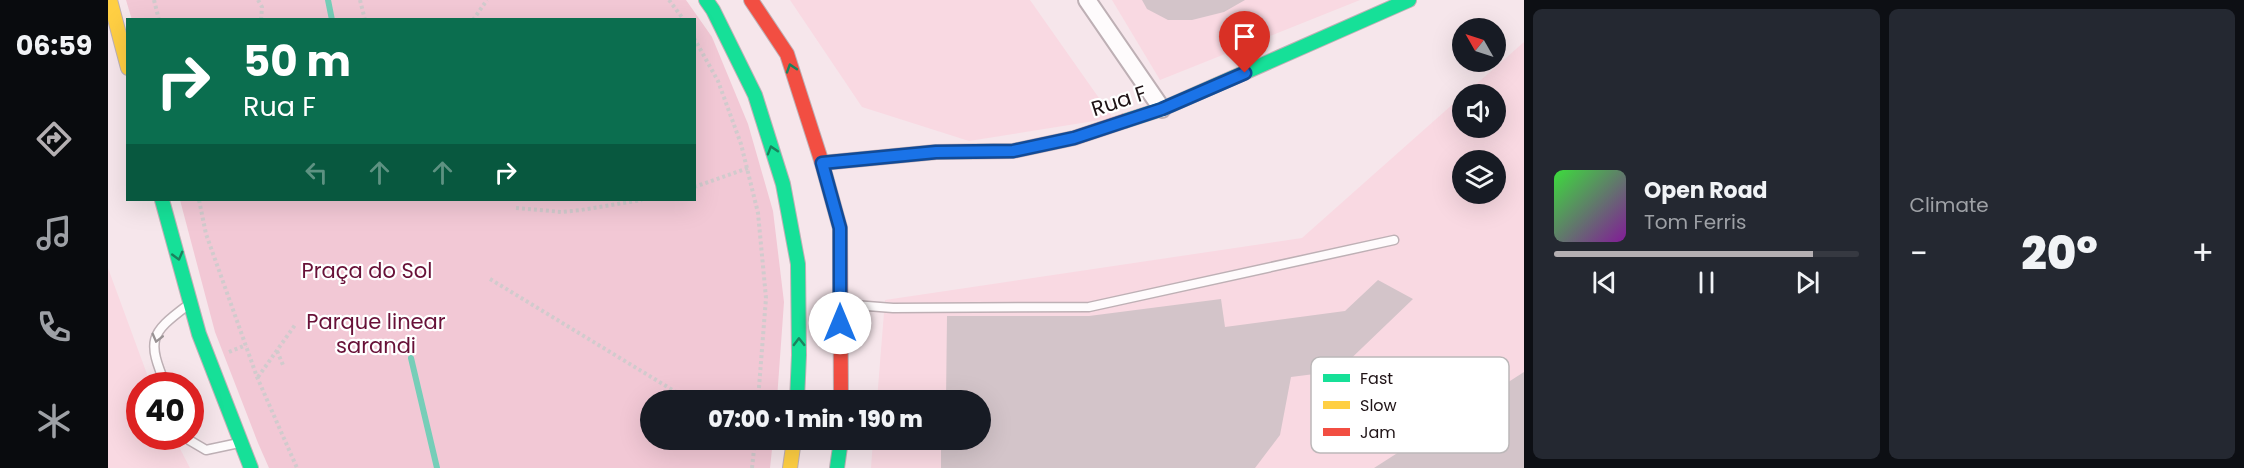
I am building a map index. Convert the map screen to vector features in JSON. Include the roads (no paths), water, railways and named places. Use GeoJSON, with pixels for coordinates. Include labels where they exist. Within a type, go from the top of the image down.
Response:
{"type":"FeatureCollection","features":[{"type":"Feature","properties":{"kind":"street"},"geometry":{"type":"LineString","coordinates":[[110,0],[126,60]]}},
{"type":"Feature","properties":{"kind":"street"},"geometry":{"type":"LineString","coordinates":[[706,0],[755,95],[783,184],[798,264],[797,390]]}},
{"type":"Feature","properties":{"kind":"street"},"geometry":{"type":"LineString","coordinates":[[751,0],[786,54],[822,163],[840,228],[841,390]]}},
{"type":"Feature","properties":{"kind":"street"},"geometry":{"type":"LineString","coordinates":[[1087,0],[1162,109]]}},
{"type":"Feature","properties":{"kind":"street","name":"Rua F"},"geometry":{"type":"LineString","coordinates":[[822,163],[936,152],[1013,151],[1074,138],[1162,109],[1409,0]]}},
{"type":"Feature","properties":{"kind":"street"},"geometry":{"type":"LineString","coordinates":[[162,201],[199,334],[251,468]]}},
{"type":"Feature","properties":{"kind":"street"},"geometry":{"type":"LineString","coordinates":[[790,468],[793,450]]}},
{"type":"Feature","properties":{"kind":"street"},"geometry":{"type":"LineString","coordinates":[[837,468],[840,450]]}},
{"type":"Feature","properties":{"kind":"lane"},"geometry":{"type":"LineString","coordinates":[[840,304],[893,308],[1089,307],[1394,240]]}},
{"type":"Feature","properties":{"kind":"lane"},"geometry":{"type":"LineString","coordinates":[[160,372],[155,359],[155,338],[162,325],[191,303]]}},
{"type":"Feature","properties":{"kind":"lane"},"geometry":{"type":"LineString","coordinates":[[204,449],[240,443]]}},
{"type":"Feature","properties":{"kind":"waterway"},"geometry":{"type":"LineString","coordinates":[[328,0],[332,18]]}},
{"type":"Feature","properties":{"kind":"waterway"},"geometry":{"type":"LineString","coordinates":[[411,358],[437,468]]}},
{"type":"Feature","properties":{"kind":"park label","name":"Praça do Sol"},"geometry":{"type":"Point","coordinates":[367,271]}},
{"type":"Feature","properties":{"kind":"park label","name":"Parque linear sarandi"},"geometry":{"type":"Point","coordinates":[376,334]}}]}
